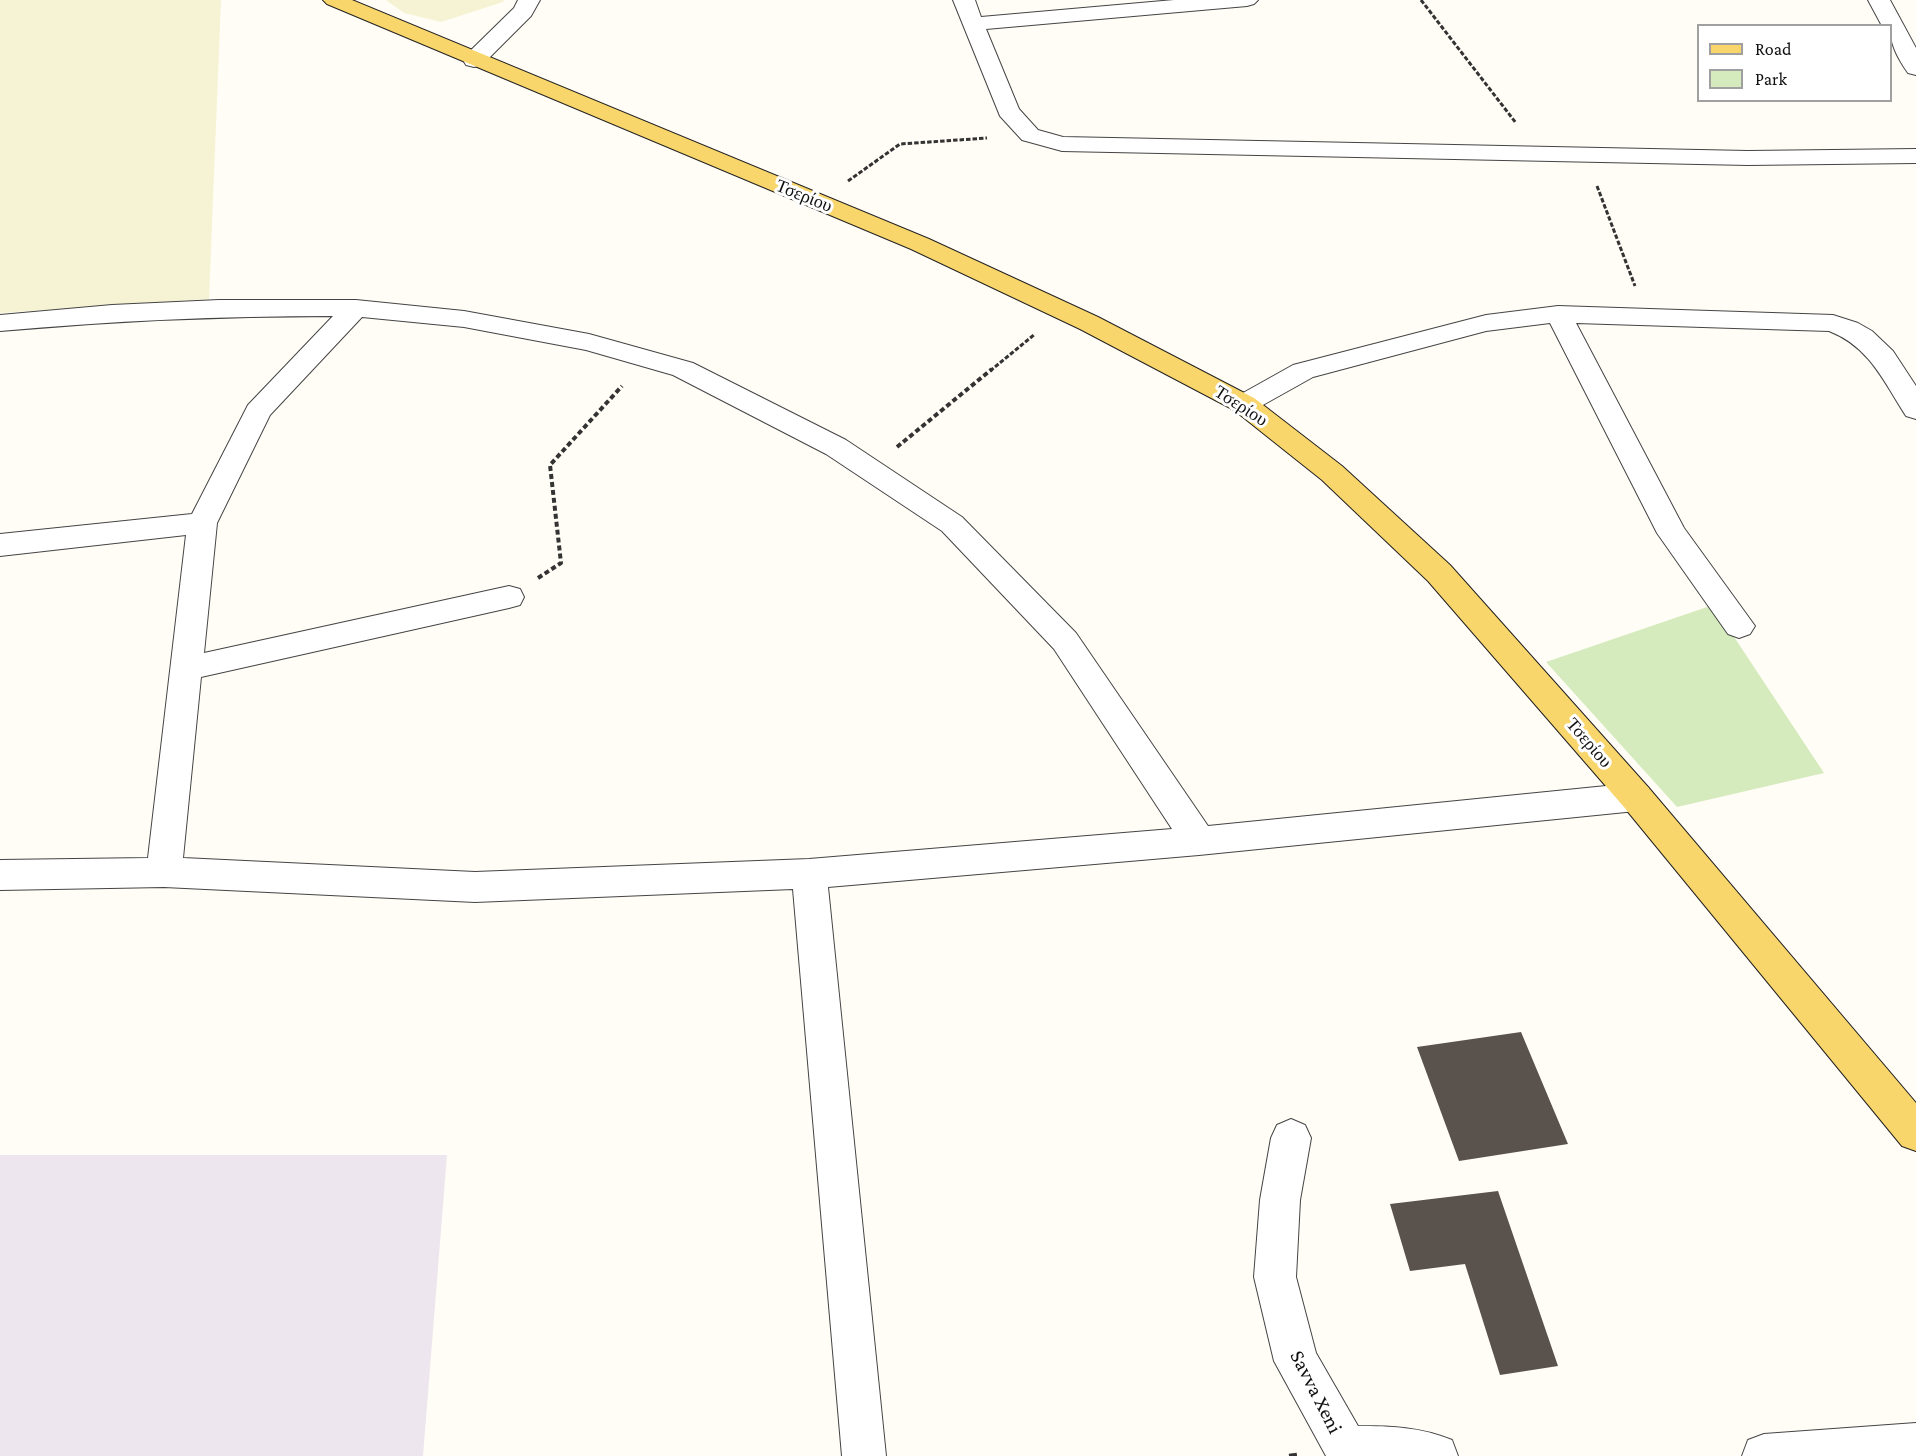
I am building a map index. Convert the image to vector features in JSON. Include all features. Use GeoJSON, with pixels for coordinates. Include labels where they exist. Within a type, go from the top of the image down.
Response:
{"type":"FeatureCollection","features":[{"type":"Feature","properties":{"kind":"main road","name":"Τσερίου"},"geometry":{"type":"LineString","coordinates":[[334,0],[920,244],[1064,311],[1244,404],[1332,473],[1439,573],[1636,797],[1913,1127]]}},
{"type":"Feature","properties":{"kind":"street"},"geometry":{"type":"LineString","coordinates":[[474,60],[523,11],[529,0]]}},
{"type":"Feature","properties":{"kind":"street"},"geometry":{"type":"LineString","coordinates":[[964,0],[1008,111],[1030,135],[1062,144],[1748,158],[1916,156]]}},
{"type":"Feature","properties":{"kind":"street"},"geometry":{"type":"LineString","coordinates":[[972,24],[1247,0]]}},
{"type":"Feature","properties":{"kind":"street"},"geometry":{"type":"LineString","coordinates":[[1879,0],[1913,55]]}},
{"type":"Feature","properties":{"kind":"street"},"geometry":{"type":"LineString","coordinates":[[0,323],[219,308],[356,308],[464,319],[589,342],[683,369],[836,447],[952,524],[1065,640],[1199,841]]}},
{"type":"Feature","properties":{"kind":"street"},"geometry":{"type":"LineString","coordinates":[[164,872],[202,523],[258,411],[356,308]]}},
{"type":"Feature","properties":{"kind":"street"},"geometry":{"type":"LineString","coordinates":[[1558,314],[1672,533],[1739,626]]}},
{"type":"Feature","properties":{"kind":"street"},"geometry":{"type":"LineString","coordinates":[[1244,404],[1304,371],[1486,322],[1558,314],[1833,323],[1850,328],[1870,341],[1889,364],[1916,410]]}},
{"type":"Feature","properties":{"kind":"street"},"geometry":{"type":"LineString","coordinates":[[0,546],[202,523]]}},
{"type":"Feature","properties":{"kind":"street"},"geometry":{"type":"LineString","coordinates":[[185,669],[509,597]]}},
{"type":"Feature","properties":{"kind":"street"},"geometry":{"type":"LineString","coordinates":[[0,875],[164,872],[475,887],[809,874],[1199,841],[1636,797]]}},
{"type":"Feature","properties":{"kind":"street"},"geometry":{"type":"LineString","coordinates":[[809,874],[864,1456]]}},
{"type":"Feature","properties":{"kind":"street","name":"Savva Xeni"},"geometry":{"type":"LineString","coordinates":[[1291,1138],[1280,1200],[1275,1276],[1296,1361],[1346,1448],[1398,1448],[1436,1456]]}},
{"type":"Feature","properties":{"kind":"street"},"geometry":{"type":"LineString","coordinates":[[1764,1456],[1916,1445]]}},
{"type":"Feature","properties":{"kind":"path"},"geometry":{"type":"LineString","coordinates":[[1421,0],[1540,154]]}},
{"type":"Feature","properties":{"kind":"path"},"geometry":{"type":"LineString","coordinates":[[818,202],[900,144],[1030,135]]}},
{"type":"Feature","properties":{"kind":"path"},"geometry":{"type":"LineString","coordinates":[[1585,155],[1647,317]]}},
{"type":"Feature","properties":{"kind":"path"},"geometry":{"type":"LineString","coordinates":[[870,470],[1064,311]]}},
{"type":"Feature","properties":{"kind":"path"},"geometry":{"type":"LineString","coordinates":[[509,597],[561,563],[550,465],[647,359]]}},
{"type":"Feature","properties":{"kind":"shaded area"},"geometry":{"type":"Polygon","coordinates":[[[0,0],[221,0],[209,299],[0,313],[0,0]]]}},
{"type":"Feature","properties":{"kind":"shaded area"},"geometry":{"type":"Polygon","coordinates":[[[386,0],[504,0],[441,22],[404,13],[386,0]]]}},
{"type":"Feature","properties":{"kind":"shaded area"},"geometry":{"type":"Polygon","coordinates":[[[0,1155],[447,1155],[423,1456],[0,1456],[0,1155]]]}},
{"type":"Feature","properties":{"kind":"green space"},"geometry":{"type":"Polygon","coordinates":[[[1713,605],[1824,773],[1677,807],[1546,662],[1713,605]]]}},
{"type":"Feature","properties":{"kind":"building"},"geometry":{"type":"Polygon","coordinates":[[[1521,1032],[1568,1144],[1459,1161],[1417,1047],[1521,1032]]]}},
{"type":"Feature","properties":{"kind":"building"},"geometry":{"type":"Polygon","coordinates":[[[1498,1191],[1558,1366],[1500,1375],[1465,1264],[1410,1271],[1390,1204],[1498,1191]]]}}]}
